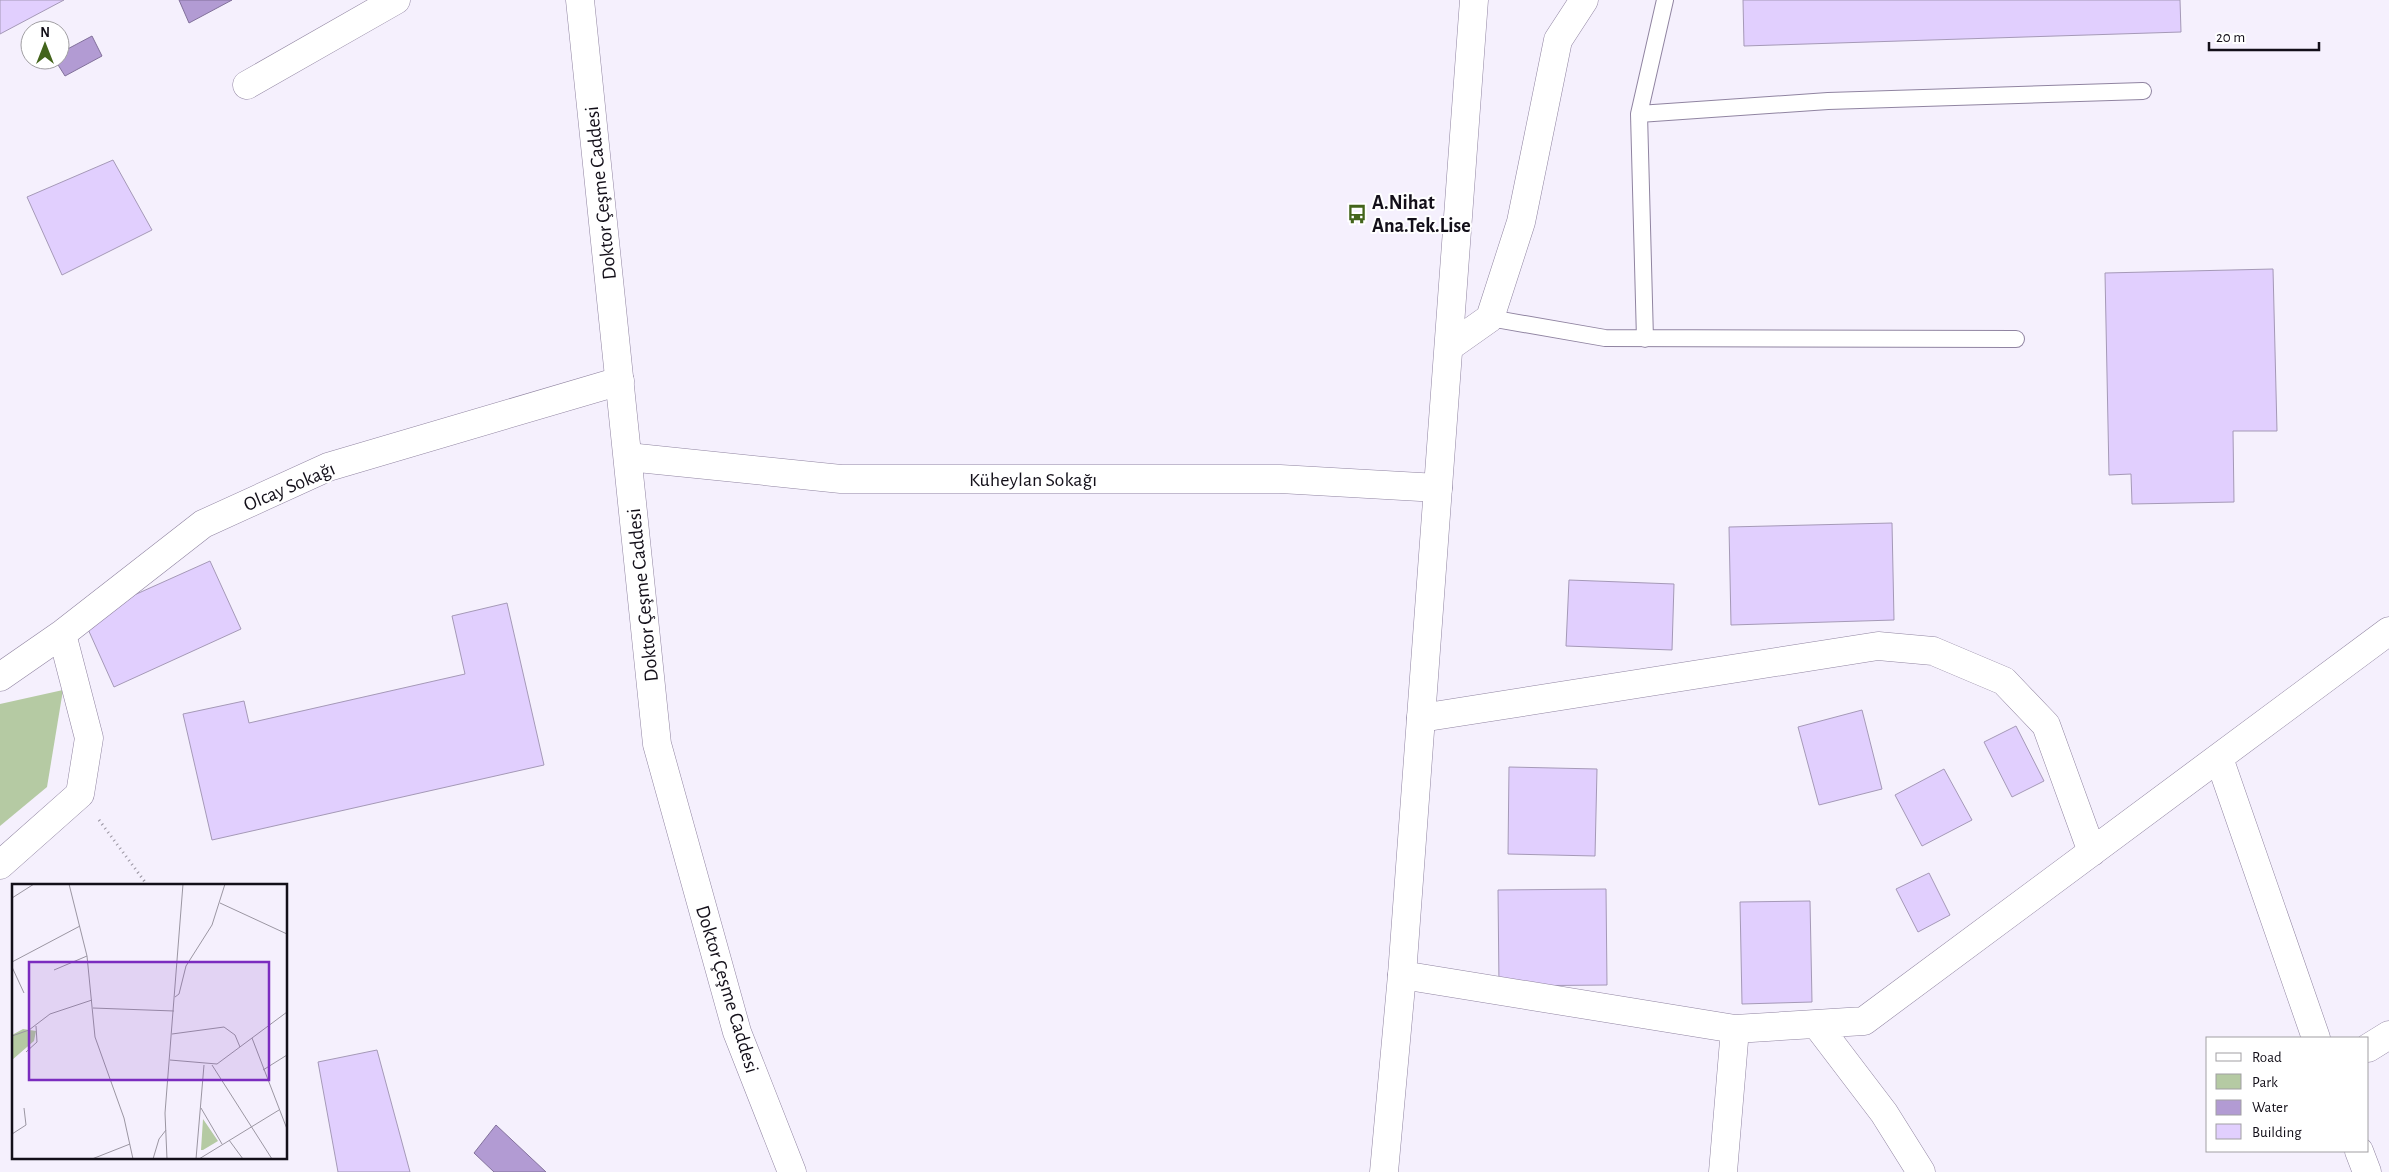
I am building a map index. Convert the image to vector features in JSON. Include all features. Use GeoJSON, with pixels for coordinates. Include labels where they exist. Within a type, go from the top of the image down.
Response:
{"type":"FeatureCollection","features":[{"type":"Feature","properties":{"kind":"street"},"geometry":{"type":"LineString","coordinates":[[247,85],[396,0]]}},
{"type":"Feature","properties":{"kind":"street","name":"Doktor Çeşme Caddesi"},"geometry":{"type":"LineString","coordinates":[[580,0],[657,744],[738,1032],[792,1172]]}},
{"type":"Feature","properties":{"kind":"street"},"geometry":{"type":"LineString","coordinates":[[1384,1172],[1402,975],[1474,0]]}},
{"type":"Feature","properties":{"kind":"street"},"geometry":{"type":"LineString","coordinates":[[1449,347],[1490,318],[1521,222],[1558,40],[1584,0]]}},
{"type":"Feature","properties":{"kind":"street","name":"Olcay Sokağı"},"geometry":{"type":"LineString","coordinates":[[0,677],[62,634],[203,524],[328,467],[620,381]]}},
{"type":"Feature","properties":{"kind":"street","name":"Küheylan Sokağı"},"geometry":{"type":"LineString","coordinates":[[628,457],[841,479],[1280,479],[1438,488]]}},
{"type":"Feature","properties":{"kind":"street"},"geometry":{"type":"LineString","coordinates":[[1402,975],[1735,1029],[1864,1021],[2389,631]]}},
{"type":"Feature","properties":{"kind":"street"},"geometry":{"type":"LineString","coordinates":[[0,865],[80,794],[89,738],[62,634]]}},
{"type":"Feature","properties":{"kind":"street"},"geometry":{"type":"LineString","coordinates":[[1421,718],[1878,646],[1932,651],[2004,681],[2046,725],[2092,852]]}},
{"type":"Feature","properties":{"kind":"street"},"geometry":{"type":"LineString","coordinates":[[2219,758],[2316,1037]]}},
{"type":"Feature","properties":{"kind":"street"},"geometry":{"type":"LineString","coordinates":[[1817,1024],[1884,1113],[1921,1172]]}},
{"type":"Feature","properties":{"kind":"street"},"geometry":{"type":"LineString","coordinates":[[1723,1172],[1735,1029]]}},
{"type":"Feature","properties":{"kind":"street"},"geometry":{"type":"LineString","coordinates":[[2369,1047],[2389,1035]]}},
{"type":"Feature","properties":{"kind":"street"},"geometry":{"type":"LineString","coordinates":[[2359,1152],[2367,1172]]}},
{"type":"Feature","properties":{"kind":"lane"},"geometry":{"type":"LineString","coordinates":[[1645,339],[1639,114],[1665,0]]}},
{"type":"Feature","properties":{"kind":"lane"},"geometry":{"type":"LineString","coordinates":[[1639,114],[1828,101],[2143,91]]}},
{"type":"Feature","properties":{"kind":"lane"},"geometry":{"type":"LineString","coordinates":[[1490,318],[1605,338],[2016,339]]}},
{"type":"Feature","properties":{"kind":"path"},"geometry":{"type":"LineString","coordinates":[[80,794],[147,884]]}},
{"type":"Feature","properties":{"kind":"green space"},"geometry":{"type":"Polygon","coordinates":[[[63,690],[47,787],[0,826],[0,704],[63,690]]]}},
{"type":"Feature","properties":{"kind":"water"},"geometry":{"type":"Polygon","coordinates":[[[179,0],[232,0],[189,23],[179,0]]]}},
{"type":"Feature","properties":{"kind":"water"},"geometry":{"type":"Polygon","coordinates":[[[92,36],[102,56],[65,76],[61,70],[70,70],[70,48],[92,36]]]}},
{"type":"Feature","properties":{"kind":"water"},"geometry":{"type":"Polygon","coordinates":[[[496,1125],[546,1172],[494,1172],[474,1153],[496,1125]]]}},
{"type":"Feature","properties":{"kind":"building"},"geometry":{"type":"Polygon","coordinates":[[[0,0],[64,0],[26,20],[20,20],[20,23],[0,34],[0,0]]]}},
{"type":"Feature","properties":{"kind":"building"},"geometry":{"type":"Polygon","coordinates":[[[1743,0],[2180,0],[2181,32],[1744,46],[1743,0]]]}},
{"type":"Feature","properties":{"kind":"building"},"geometry":{"type":"Polygon","coordinates":[[[113,160],[152,230],[62,275],[27,197],[113,160]]]}},
{"type":"Feature","properties":{"kind":"building"},"geometry":{"type":"Polygon","coordinates":[[[2273,269],[2277,431],[2233,431],[2234,502],[2132,504],[2131,474],[2109,475],[2105,273],[2273,269]]]}},
{"type":"Feature","properties":{"kind":"building"},"geometry":{"type":"Polygon","coordinates":[[[1892,523],[1894,620],[1731,625],[1729,527],[1892,523]]]}},
{"type":"Feature","properties":{"kind":"building"},"geometry":{"type":"Polygon","coordinates":[[[210,561],[241,629],[114,687],[83,618],[210,561]]]}},
{"type":"Feature","properties":{"kind":"building"},"geometry":{"type":"Polygon","coordinates":[[[1569,580],[1674,584],[1672,650],[1566,646],[1569,580]]]}},
{"type":"Feature","properties":{"kind":"building"},"geometry":{"type":"Polygon","coordinates":[[[507,603],[544,765],[212,840],[183,714],[244,701],[249,723],[465,674],[452,616],[507,603]]]}},
{"type":"Feature","properties":{"kind":"building"},"geometry":{"type":"Polygon","coordinates":[[[1862,710],[1882,789],[1819,805],[1798,727],[1862,710]]]}},
{"type":"Feature","properties":{"kind":"building"},"geometry":{"type":"Polygon","coordinates":[[[2016,726],[2044,781],[2012,797],[1984,742],[2016,726]]]}},
{"type":"Feature","properties":{"kind":"building"},"geometry":{"type":"Polygon","coordinates":[[[1509,767],[1597,769],[1595,856],[1508,854],[1509,767]]]}},
{"type":"Feature","properties":{"kind":"building"},"geometry":{"type":"Polygon","coordinates":[[[1944,769],[1972,820],[1922,846],[1895,795],[1944,769]]]}},
{"type":"Feature","properties":{"kind":"building"},"geometry":{"type":"Polygon","coordinates":[[[1929,873],[1950,915],[1918,932],[1896,889],[1929,873]]]}},
{"type":"Feature","properties":{"kind":"building"},"geometry":{"type":"Polygon","coordinates":[[[1606,889],[1607,985],[1499,986],[1498,890],[1606,889]]]}},
{"type":"Feature","properties":{"kind":"building"},"geometry":{"type":"Polygon","coordinates":[[[1810,901],[1812,1002],[1742,1004],[1740,902],[1810,901]]]}},
{"type":"Feature","properties":{"kind":"building"},"geometry":{"type":"Polygon","coordinates":[[[377,1050],[410,1172],[338,1172],[318,1062],[377,1050]]]}},
{"type":"Feature","properties":{"kind":"place","name":"A.Nihat Ana.Tek.Lise"},"geometry":{"type":"Point","coordinates":[1357,214]}}]}
